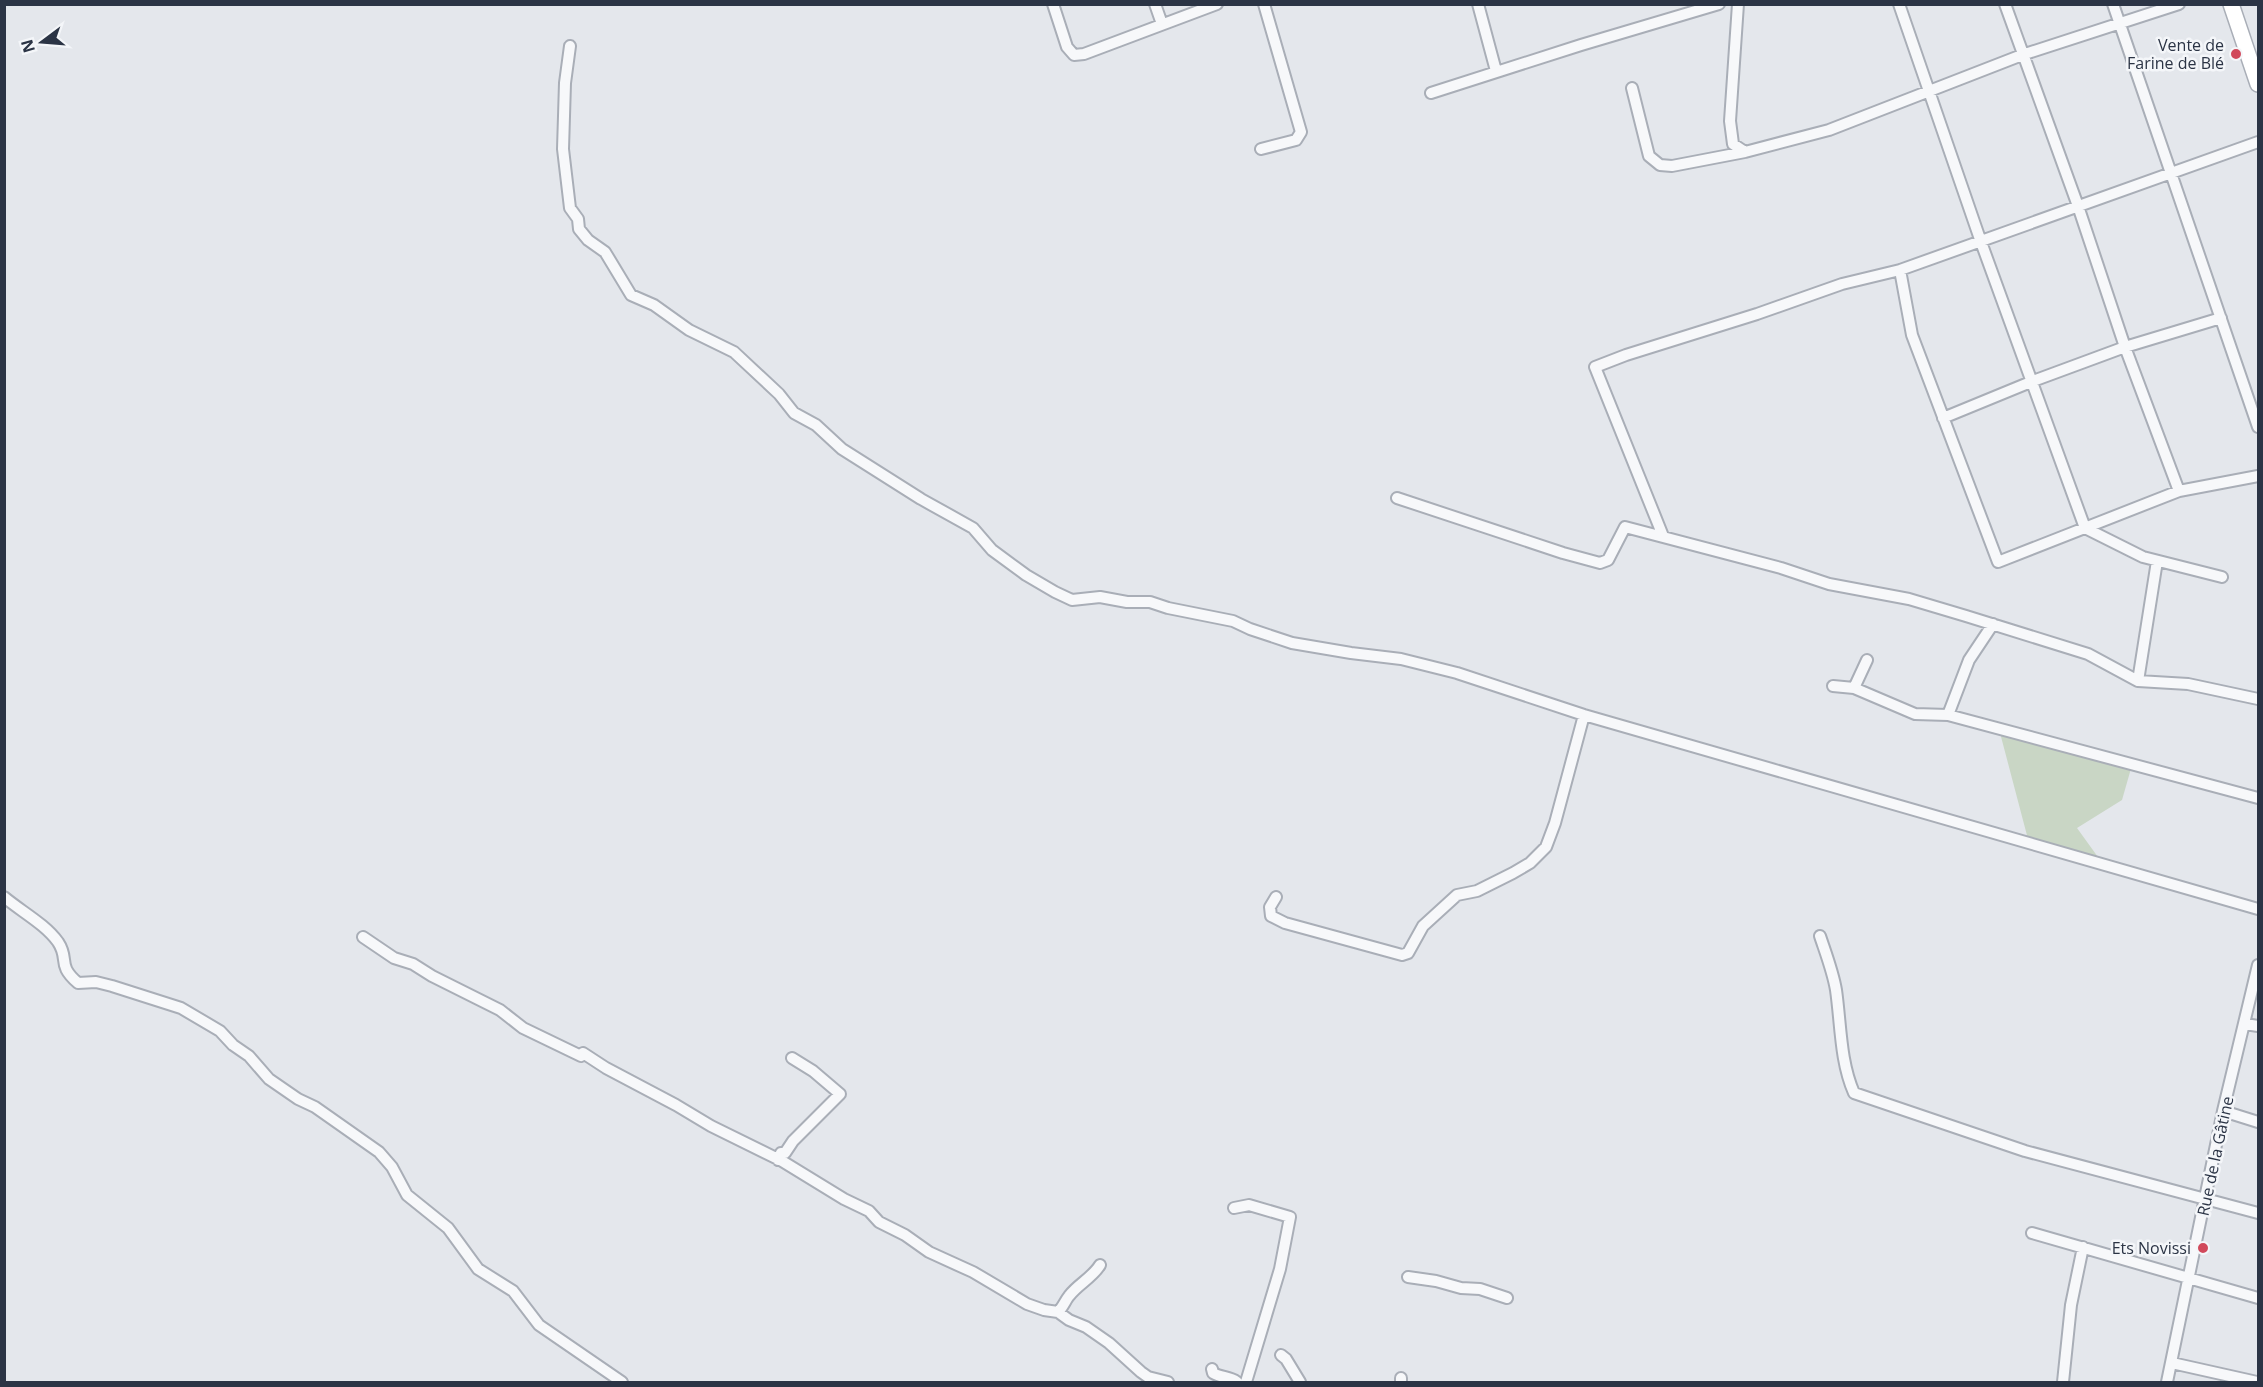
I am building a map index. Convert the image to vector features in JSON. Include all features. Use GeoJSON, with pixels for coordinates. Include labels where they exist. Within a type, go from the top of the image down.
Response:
{"type":"FeatureCollection","features":[{"type":"Feature","properties":{"kind":"main road"},"geometry":{"type":"LineString","coordinates":[[2231,4],[2259,84]]}},
{"type":"Feature","properties":{"kind":"street"},"geometry":{"type":"LineString","coordinates":[[1053,4],[1067,47],[1074,55],[1084,54],[1217,4]]}},
{"type":"Feature","properties":{"kind":"street"},"geometry":{"type":"LineString","coordinates":[[1155,4],[1162,24]]}},
{"type":"Feature","properties":{"kind":"street"},"geometry":{"type":"LineString","coordinates":[[1261,149],[1296,140],[1301,132],[1264,4]]}},
{"type":"Feature","properties":{"kind":"street"},"geometry":{"type":"LineString","coordinates":[[1478,4],[1496,72]]}},
{"type":"Feature","properties":{"kind":"street"},"geometry":{"type":"LineString","coordinates":[[1431,93],[1719,4]]}},
{"type":"Feature","properties":{"kind":"street"},"geometry":{"type":"LineString","coordinates":[[1738,4],[1730,121],[1733,144],[1745,152]]}},
{"type":"Feature","properties":{"kind":"street"},"geometry":{"type":"LineString","coordinates":[[1899,4],[2085,528],[2143,557],[2222,577]]}},
{"type":"Feature","properties":{"kind":"street"},"geometry":{"type":"LineString","coordinates":[[2005,4],[2078,206],[2125,347],[2179,491]]}},
{"type":"Feature","properties":{"kind":"street"},"geometry":{"type":"LineString","coordinates":[[2113,4],[2259,427]]}},
{"type":"Feature","properties":{"kind":"street"},"geometry":{"type":"LineString","coordinates":[[1632,88],[1649,156],[1660,165],[1672,166],[1745,152],[1829,130],[2022,55],[2180,4]]}},
{"type":"Feature","properties":{"kind":"street"},"geometry":{"type":"LineString","coordinates":[[570,46],[565,83],[563,149],[570,208],[578,219],[579,229],[588,240],[605,252],[631,295],[654,305],[688,330],[734,352],[779,394],[794,413],[816,425],[842,449],[921,499],[973,528],[992,550],[1026,575],[1072,600],[1100,597],[1127,602],[1150,602],[1168,608],[1233,621],[1292,643],[1401,659],[1457,673],[1584,715],[2259,909]]}},
{"type":"Feature","properties":{"kind":"street"},"geometry":{"type":"LineString","coordinates":[[1663,536],[1595,367],[1842,284],[1900,270],[2259,142]]}},
{"type":"Feature","properties":{"kind":"street"},"geometry":{"type":"LineString","coordinates":[[1900,270],[1912,335],[1998,562],[2179,491],[2259,476]]}},
{"type":"Feature","properties":{"kind":"street"},"geometry":{"type":"LineString","coordinates":[[1943,418],[2125,347],[2221,318]]}},
{"type":"Feature","properties":{"kind":"street"},"geometry":{"type":"LineString","coordinates":[[1397,498],[1600,563],[1608,560],[1625,527],[1803,574],[1829,584],[1909,599],[1993,624],[2088,654],[2138,681],[2188,684],[2259,699]]}},
{"type":"Feature","properties":{"kind":"street"},"geometry":{"type":"LineString","coordinates":[[2138,681],[2157,561]]}},
{"type":"Feature","properties":{"kind":"street"},"geometry":{"type":"LineString","coordinates":[[1948,715],[1969,660],[1993,624]]}},
{"type":"Feature","properties":{"kind":"street"},"geometry":{"type":"LineString","coordinates":[[1854,688],[1868,660]]}},
{"type":"Feature","properties":{"kind":"street"},"geometry":{"type":"LineString","coordinates":[[1833,686],[1854,688],[1915,714],[1948,715],[2259,798]]}},
{"type":"Feature","properties":{"kind":"street"},"geometry":{"type":"LineString","coordinates":[[1276,897],[1270,907],[1271,916],[1285,923],[1402,955],[1408,953],[1423,926],[1457,895],[1477,891],[1513,873],[1530,863],[1546,848],[1555,824],[1584,715]]}},
{"type":"Feature","properties":{"kind":"street"},"geometry":{"type":"LineString","coordinates":[[4,897],[51,933],[62,949],[67,973],[78,982],[96,982],[112,986],[188,1012],[220,1031],[233,1045],[249,1056],[269,1079],[298,1099],[315,1107],[379,1152],[392,1167],[407,1195],[448,1228],[475,1266],[513,1291],[539,1324],[622,1383]]}},
{"type":"Feature","properties":{"kind":"street"},"geometry":{"type":"LineString","coordinates":[[1820,936],[1833,975],[1848,1081],[1854,1093],[2025,1151],[2259,1213]]}},
{"type":"Feature","properties":{"kind":"street"},"geometry":{"type":"LineString","coordinates":[[363,937],[394,957],[413,964],[500,1010],[523,1028],[545,1040],[581,1056],[583,1053],[711,1126],[778,1160],[869,1211],[879,1222],[905,1235],[929,1252],[973,1272],[1027,1304],[1058,1312],[1109,1343],[1145,1380],[1168,1383]]}},
{"type":"Feature","properties":{"kind":"street","name":"Rue de la Gâtine"},"geometry":{"type":"LineString","coordinates":[[2167,1383],[2223,1111],[2259,965]]}},
{"type":"Feature","properties":{"kind":"street"},"geometry":{"type":"LineString","coordinates":[[2245,1024],[2259,1026]]}},
{"type":"Feature","properties":{"kind":"street"},"geometry":{"type":"LineString","coordinates":[[778,1160],[781,1153],[785,1153],[793,1141],[840,1094],[792,1058]]}},
{"type":"Feature","properties":{"kind":"street"},"geometry":{"type":"LineString","coordinates":[[2223,1111],[2259,1122]]}},
{"type":"Feature","properties":{"kind":"street"},"geometry":{"type":"LineString","coordinates":[[1234,1208],[1249,1205],[1290,1217],[1280,1269],[1246,1383]]}},
{"type":"Feature","properties":{"kind":"street"},"geometry":{"type":"LineString","coordinates":[[2032,1233],[2259,1298]]}},
{"type":"Feature","properties":{"kind":"street"},"geometry":{"type":"LineString","coordinates":[[2063,1383],[2071,1305],[2083,1247]]}},
{"type":"Feature","properties":{"kind":"street"},"geometry":{"type":"LineString","coordinates":[[1058,1312],[1068,1296],[1096,1272],[1100,1265]]}},
{"type":"Feature","properties":{"kind":"street"},"geometry":{"type":"LineString","coordinates":[[1408,1277],[1461,1288],[1480,1289],[1507,1298]]}},
{"type":"Feature","properties":{"kind":"street"},"geometry":{"type":"LineString","coordinates":[[1281,1355],[1286,1359],[1300,1383]]}},
{"type":"Feature","properties":{"kind":"street"},"geometry":{"type":"LineString","coordinates":[[2172,1363],[2257,1383]]}},
{"type":"Feature","properties":{"kind":"street"},"geometry":{"type":"LineString","coordinates":[[1212,1369],[1217,1376],[1228,1377],[1237,1383]]}},
{"type":"Feature","properties":{"kind":"green space"},"geometry":{"type":"Polygon","coordinates":[[[1999,729],[2132,765],[2122,800],[2077,828],[2103,864],[2029,843],[1999,729]]]}},
{"type":"Feature","properties":{"kind":"place","name":"Vente de Farine de Blé"},"geometry":{"type":"Point","coordinates":[2236,54]}},
{"type":"Feature","properties":{"kind":"place","name":"Ets Novissi"},"geometry":{"type":"Point","coordinates":[2203,1248]}}]}
